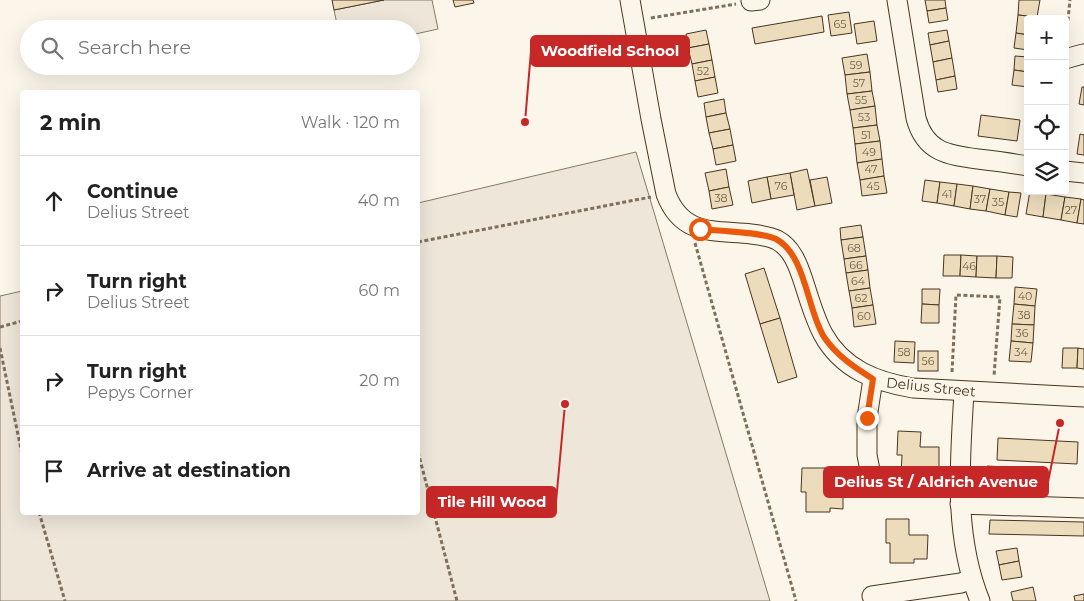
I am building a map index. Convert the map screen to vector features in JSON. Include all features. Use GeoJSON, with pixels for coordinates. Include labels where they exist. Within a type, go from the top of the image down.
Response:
{"type":"FeatureCollection","features":[{"type":"Feature","properties":{"kind":"street"},"geometry":{"type":"LineString","coordinates":[[630,0],[650,119],[666,194],[674,210],[690,226]]}},
{"type":"Feature","properties":{"kind":"street"},"geometry":{"type":"LineString","coordinates":[[897,0],[916,118],[921,134],[942,153],[1024,165]]}},
{"type":"Feature","properties":{"kind":"street"},"geometry":{"type":"LineString","coordinates":[[1069,171],[1084,173]]}},
{"type":"Feature","properties":{"kind":"street","name":"Delius Street"},"geometry":{"type":"LineString","coordinates":[[690,226],[700,229],[765,236],[776,239],[784,245],[797,262],[816,320],[823,335],[833,349],[849,365],[873,379],[900,386],[956,391],[1084,397]]}},
{"type":"Feature","properties":{"kind":"street"},"geometry":{"type":"LineString","coordinates":[[873,379],[867,418],[867,455],[873,485]]}},
{"type":"Feature","properties":{"kind":"street"},"geometry":{"type":"LineString","coordinates":[[956,391],[961,526],[971,579],[980,601]]}},
{"type":"Feature","properties":{"kind":"street"},"geometry":{"type":"LineString","coordinates":[[960,504],[1084,508]]}},
{"type":"Feature","properties":{"kind":"street"},"geometry":{"type":"LineString","coordinates":[[872,596],[952,584],[971,579]]}},
{"type":"Feature","properties":{"kind":"path"},"geometry":{"type":"LineString","coordinates":[[1070,0],[1071,54]]}},
{"type":"Feature","properties":{"kind":"path"},"geometry":{"type":"LineString","coordinates":[[632,20],[756,1]]}},
{"type":"Feature","properties":{"kind":"path"},"geometry":{"type":"LineString","coordinates":[[420,242],[666,194]]}},
{"type":"Feature","properties":{"kind":"path"},"geometry":{"type":"LineString","coordinates":[[690,226],[796,601]]}},
{"type":"Feature","properties":{"kind":"path"},"geometry":{"type":"LineString","coordinates":[[956,391],[952,371],[956,295],[1000,296],[993,393]]}},
{"type":"Feature","properties":{"kind":"path"},"geometry":{"type":"LineString","coordinates":[[0,326],[20,322]]}},
{"type":"Feature","properties":{"kind":"path"},"geometry":{"type":"LineString","coordinates":[[0,348],[20,444]]}},
{"type":"Feature","properties":{"kind":"path"},"geometry":{"type":"LineString","coordinates":[[420,460],[457,601]]}},
{"type":"Feature","properties":{"kind":"path"},"geometry":{"type":"LineString","coordinates":[[41,515],[65,601]]}},
{"type":"Feature","properties":{"kind":"shaded area"},"geometry":{"type":"Polygon","coordinates":[[[384,0],[432,0],[438,29],[420,33],[420,20],[336,20],[334,10],[384,0]]]}},
{"type":"Feature","properties":{"kind":"shaded area"},"geometry":{"type":"Polygon","coordinates":[[[636,152],[770,601],[0,601],[0,296],[20,291],[20,515],[420,515],[420,203],[636,152]]]}},
{"type":"Feature","properties":{"kind":"building"},"geometry":{"type":"Polygon","coordinates":[[[332,0],[384,0],[334,10],[332,0]]]}},
{"type":"Feature","properties":{"kind":"building"},"geometry":{"type":"Polygon","coordinates":[[[453,0],[473,0],[474,3],[455,7],[453,0]]]}},
{"type":"Feature","properties":{"kind":"building"},"geometry":{"type":"Polygon","coordinates":[[[925,0],[945,0],[946,8],[927,11],[925,0]]]}},
{"type":"Feature","properties":{"kind":"building"},"geometry":{"type":"Polygon","coordinates":[[[1019,0],[1040,0],[1037,15],[1018,15],[1019,0]]]}},
{"type":"Feature","properties":{"kind":"building"},"geometry":{"type":"Polygon","coordinates":[[[946,8],[948,20],[929,23],[927,11],[946,8]]]}},
{"type":"Feature","properties":{"kind":"building"},"geometry":{"type":"Polygon","coordinates":[[[849,12],[852,33],[831,36],[828,15],[849,12]]]}},
{"type":"Feature","properties":{"kind":"building"},"geometry":{"type":"Polygon","coordinates":[[[1018,15],[1024,16],[1024,34],[1016,33],[1018,15]]]}},
{"type":"Feature","properties":{"kind":"building"},"geometry":{"type":"Polygon","coordinates":[[[822,16],[824,32],[755,44],[752,28],[822,16]]]}},
{"type":"Feature","properties":{"kind":"building"},"geometry":{"type":"Polygon","coordinates":[[[874,21],[877,41],[857,44],[854,24],[874,21]]]}},
{"type":"Feature","properties":{"kind":"building"},"geometry":{"type":"Polygon","coordinates":[[[706,30],[709,44],[688,48],[686,34],[706,30]]]}},
{"type":"Feature","properties":{"kind":"building"},"geometry":{"type":"Polygon","coordinates":[[[947,30],[949,41],[930,45],[928,33],[947,30]]]}},
{"type":"Feature","properties":{"kind":"building"},"geometry":{"type":"Polygon","coordinates":[[[1016,33],[1024,34],[1024,49],[1014,48],[1016,33]]]}},
{"type":"Feature","properties":{"kind":"building"},"geometry":{"type":"Polygon","coordinates":[[[949,41],[952,58],[933,62],[930,45],[949,41]]]}},
{"type":"Feature","properties":{"kind":"building"},"geometry":{"type":"Polygon","coordinates":[[[709,44],[712,60],[692,64],[688,48],[709,44]]]}},
{"type":"Feature","properties":{"kind":"building"},"geometry":{"type":"Polygon","coordinates":[[[867,54],[870,72],[845,75],[842,58],[867,54]]]}},
{"type":"Feature","properties":{"kind":"building"},"geometry":{"type":"Polygon","coordinates":[[[1015,56],[1024,57],[1024,71],[1014,70],[1015,56]]]}},
{"type":"Feature","properties":{"kind":"building"},"geometry":{"type":"Polygon","coordinates":[[[952,58],[955,76],[936,80],[933,62],[952,58]]]}},
{"type":"Feature","properties":{"kind":"building"},"geometry":{"type":"Polygon","coordinates":[[[712,60],[715,77],[695,81],[692,64],[712,60]]]}},
{"type":"Feature","properties":{"kind":"building"},"geometry":{"type":"Polygon","coordinates":[[[1014,70],[1024,71],[1024,86],[1012,85],[1014,70]]]}},
{"type":"Feature","properties":{"kind":"building"},"geometry":{"type":"Polygon","coordinates":[[[870,72],[872,91],[847,94],[845,75],[870,72]]]}},
{"type":"Feature","properties":{"kind":"building"},"geometry":{"type":"Polygon","coordinates":[[[955,76],[957,89],[938,92],[936,80],[955,76]]]}},
{"type":"Feature","properties":{"kind":"building"},"geometry":{"type":"Polygon","coordinates":[[[715,77],[718,93],[698,97],[695,81],[715,77]]]}},
{"type":"Feature","properties":{"kind":"building"},"geometry":{"type":"Polygon","coordinates":[[[1082,87],[1084,87],[1084,105],[1079,104],[1082,87]]]}},
{"type":"Feature","properties":{"kind":"building"},"geometry":{"type":"Polygon","coordinates":[[[872,91],[875,106],[850,110],[847,94],[872,91]]]}},
{"type":"Feature","properties":{"kind":"building"},"geometry":{"type":"Polygon","coordinates":[[[724,99],[726,113],[706,117],[704,103],[724,99]]]}},
{"type":"Feature","properties":{"kind":"building"},"geometry":{"type":"Polygon","coordinates":[[[875,106],[877,125],[853,128],[850,110],[875,106]]]}},
{"type":"Feature","properties":{"kind":"building"},"geometry":{"type":"Polygon","coordinates":[[[726,113],[730,129],[709,133],[706,117],[726,113]]]}},
{"type":"Feature","properties":{"kind":"building"},"geometry":{"type":"Polygon","coordinates":[[[981,115],[1020,120],[1017,141],[978,136],[981,115]]]}},
{"type":"Feature","properties":{"kind":"building"},"geometry":{"type":"Polygon","coordinates":[[[877,125],[880,141],[855,144],[853,128],[877,125]]]}},
{"type":"Feature","properties":{"kind":"building"},"geometry":{"type":"Polygon","coordinates":[[[730,129],[733,145],[713,149],[709,133],[730,129]]]}},
{"type":"Feature","properties":{"kind":"building"},"geometry":{"type":"Polygon","coordinates":[[[1080,134],[1084,135],[1084,155],[1077,154],[1080,134]]]}},
{"type":"Feature","properties":{"kind":"building"},"geometry":{"type":"Polygon","coordinates":[[[880,141],[882,159],[857,163],[855,144],[880,141]]]}},
{"type":"Feature","properties":{"kind":"building"},"geometry":{"type":"Polygon","coordinates":[[[733,145],[736,161],[716,165],[713,149],[733,145]]]}},
{"type":"Feature","properties":{"kind":"building"},"geometry":{"type":"Polygon","coordinates":[[[882,159],[884,176],[860,180],[857,163],[882,159]]]}},
{"type":"Feature","properties":{"kind":"building"},"geometry":{"type":"Polygon","coordinates":[[[726,169],[729,187],[709,191],[705,173],[726,169]]]}},
{"type":"Feature","properties":{"kind":"building"},"geometry":{"type":"Polygon","coordinates":[[[807,169],[815,206],[797,210],[790,173],[807,169]]]}},
{"type":"Feature","properties":{"kind":"building"},"geometry":{"type":"Polygon","coordinates":[[[790,173],[794,195],[771,199],[767,177],[790,173]]]}},
{"type":"Feature","properties":{"kind":"building"},"geometry":{"type":"Polygon","coordinates":[[[884,176],[887,193],[862,196],[860,180],[884,176]]]}},
{"type":"Feature","properties":{"kind":"building"},"geometry":{"type":"Polygon","coordinates":[[[767,177],[771,199],[752,203],[748,181],[767,177]]]}},
{"type":"Feature","properties":{"kind":"building"},"geometry":{"type":"Polygon","coordinates":[[[827,177],[832,203],[815,206],[810,180],[827,177]]]}},
{"type":"Feature","properties":{"kind":"building"},"geometry":{"type":"Polygon","coordinates":[[[925,180],[940,182],[937,203],[922,201],[925,180]]]}},
{"type":"Feature","properties":{"kind":"building"},"geometry":{"type":"Polygon","coordinates":[[[940,182],[957,184],[954,206],[937,203],[940,182]]]}},
{"type":"Feature","properties":{"kind":"building"},"geometry":{"type":"Polygon","coordinates":[[[957,184],[973,186],[970,209],[954,206],[957,184]]]}},
{"type":"Feature","properties":{"kind":"building"},"geometry":{"type":"Polygon","coordinates":[[[973,186],[990,189],[986,211],[970,209],[973,186]]]}},
{"type":"Feature","properties":{"kind":"building"},"geometry":{"type":"Polygon","coordinates":[[[729,187],[733,205],[712,209],[709,191],[729,187]]]}},
{"type":"Feature","properties":{"kind":"building"},"geometry":{"type":"Polygon","coordinates":[[[990,189],[1009,192],[1005,215],[986,211],[990,189]]]}},
{"type":"Feature","properties":{"kind":"building"},"geometry":{"type":"Polygon","coordinates":[[[1009,192],[1021,193],[1017,217],[1005,215],[1009,192]]]}},
{"type":"Feature","properties":{"kind":"building"},"geometry":{"type":"Polygon","coordinates":[[[1029,195],[1046,195],[1043,217],[1026,214],[1029,195]]]}},
{"type":"Feature","properties":{"kind":"building"},"geometry":{"type":"Polygon","coordinates":[[[1046,195],[1065,197],[1061,220],[1043,217],[1046,195]]]}},
{"type":"Feature","properties":{"kind":"building"},"geometry":{"type":"Polygon","coordinates":[[[1065,197],[1081,199],[1077,223],[1061,220],[1065,197]]]}},
{"type":"Feature","properties":{"kind":"building"},"geometry":{"type":"Polygon","coordinates":[[[1081,199],[1084,200],[1084,224],[1077,223],[1081,199]]]}},
{"type":"Feature","properties":{"kind":"building"},"geometry":{"type":"Polygon","coordinates":[[[861,225],[863,237],[841,240],[840,228],[861,225]]]}},
{"type":"Feature","properties":{"kind":"building"},"geometry":{"type":"Polygon","coordinates":[[[863,237],[866,256],[844,259],[841,240],[863,237]]]}},
{"type":"Feature","properties":{"kind":"building"},"geometry":{"type":"Polygon","coordinates":[[[944,255],[961,255],[960,276],[943,276],[944,255]]]}},
{"type":"Feature","properties":{"kind":"building"},"geometry":{"type":"Polygon","coordinates":[[[961,255],[977,256],[976,277],[960,276],[961,255]]]}},
{"type":"Feature","properties":{"kind":"building"},"geometry":{"type":"Polygon","coordinates":[[[866,256],[868,270],[846,273],[844,259],[866,256]]]}},
{"type":"Feature","properties":{"kind":"building"},"geometry":{"type":"Polygon","coordinates":[[[977,256],[997,256],[996,278],[976,277],[977,256]]]}},
{"type":"Feature","properties":{"kind":"building"},"geometry":{"type":"Polygon","coordinates":[[[997,256],[1013,257],[1012,278],[996,278],[997,256]]]}},
{"type":"Feature","properties":{"kind":"building"},"geometry":{"type":"Polygon","coordinates":[[[764,268],[780,318],[760,324],[745,274],[764,268]]]}},
{"type":"Feature","properties":{"kind":"building"},"geometry":{"type":"Polygon","coordinates":[[[868,270],[870,288],[849,291],[846,273],[868,270]]]}},
{"type":"Feature","properties":{"kind":"building"},"geometry":{"type":"Polygon","coordinates":[[[1015,287],[1037,289],[1035,306],[1014,304],[1015,287]]]}},
{"type":"Feature","properties":{"kind":"building"},"geometry":{"type":"Polygon","coordinates":[[[870,288],[873,305],[852,308],[849,291],[870,288]]]}},
{"type":"Feature","properties":{"kind":"building"},"geometry":{"type":"Polygon","coordinates":[[[922,289],[940,289],[939,305],[922,304],[922,289]]]}},
{"type":"Feature","properties":{"kind":"building"},"geometry":{"type":"Polygon","coordinates":[[[922,304],[939,305],[939,323],[921,323],[922,304]]]}},
{"type":"Feature","properties":{"kind":"building"},"geometry":{"type":"Polygon","coordinates":[[[1014,304],[1035,306],[1034,325],[1012,324],[1014,304]]]}},
{"type":"Feature","properties":{"kind":"building"},"geometry":{"type":"Polygon","coordinates":[[[873,305],[876,324],[854,327],[852,308],[873,305]]]}},
{"type":"Feature","properties":{"kind":"building"},"geometry":{"type":"Polygon","coordinates":[[[780,318],[797,377],[778,383],[760,324],[780,318]]]}},
{"type":"Feature","properties":{"kind":"building"},"geometry":{"type":"Polygon","coordinates":[[[1012,324],[1034,325],[1033,343],[1011,341],[1012,324]]]}},
{"type":"Feature","properties":{"kind":"building"},"geometry":{"type":"Polygon","coordinates":[[[895,341],[915,342],[914,363],[894,362],[895,341]]]}},
{"type":"Feature","properties":{"kind":"building"},"geometry":{"type":"Polygon","coordinates":[[[1011,341],[1033,343],[1031,362],[1009,361],[1011,341]]]}},
{"type":"Feature","properties":{"kind":"building"},"geometry":{"type":"Polygon","coordinates":[[[1063,348],[1078,348],[1077,368],[1062,368],[1063,348]]]}},
{"type":"Feature","properties":{"kind":"building"},"geometry":{"type":"Polygon","coordinates":[[[1078,348],[1084,349],[1084,369],[1077,368],[1078,348]]]}},
{"type":"Feature","properties":{"kind":"building"},"geometry":{"type":"Polygon","coordinates":[[[918,351],[938,351],[938,371],[918,371],[918,351]]]}},
{"type":"Feature","properties":{"kind":"building"},"geometry":{"type":"Polygon","coordinates":[[[898,431],[921,432],[920,447],[939,447],[939,472],[926,472],[926,476],[901,475],[902,455],[897,455],[898,431]]]}},
{"type":"Feature","properties":{"kind":"building"},"geometry":{"type":"Polygon","coordinates":[[[998,438],[1078,442],[1077,464],[997,460],[998,438]]]}},
{"type":"Feature","properties":{"kind":"building"},"geometry":{"type":"Polygon","coordinates":[[[987,466],[1005,467],[1003,491],[985,490],[987,466]]]}},
{"type":"Feature","properties":{"kind":"building"},"geometry":{"type":"Polygon","coordinates":[[[802,468],[825,468],[825,483],[843,484],[843,509],[830,508],[830,512],[806,512],[806,492],[801,492],[802,468]]]}},
{"type":"Feature","properties":{"kind":"building"},"geometry":{"type":"Polygon","coordinates":[[[886,519],[909,519],[909,535],[928,535],[927,559],[914,559],[914,563],[890,563],[890,543],[886,543],[886,519]]]}},
{"type":"Feature","properties":{"kind":"building"},"geometry":{"type":"Polygon","coordinates":[[[990,520],[1084,522],[1084,536],[989,534],[990,520]]]}},
{"type":"Feature","properties":{"kind":"building"},"geometry":{"type":"Polygon","coordinates":[[[1017,548],[1019,561],[999,565],[996,551],[1017,548]]]}},
{"type":"Feature","properties":{"kind":"building"},"geometry":{"type":"Polygon","coordinates":[[[1019,561],[1022,577],[1002,580],[999,565],[1019,561]]]}},
{"type":"Feature","properties":{"kind":"building"},"geometry":{"type":"Polygon","coordinates":[[[1033,587],[1036,601],[1013,601],[1011,592],[1033,587]]]}},
{"type":"Feature","properties":{"kind":"building"},"geometry":{"type":"Polygon","coordinates":[[[1084,594],[1084,601],[1075,601],[1074,596],[1084,594]]]}},
{"type":"Feature","properties":{"kind":"place","name":"Woodfield School"},"geometry":{"type":"Point","coordinates":[525,122]}},
{"type":"Feature","properties":{"kind":"place","name":"Tile Hill Wood"},"geometry":{"type":"Point","coordinates":[565,404]}},
{"type":"Feature","properties":{"kind":"place","name":"Delius St / Aldrich Avenue"},"geometry":{"type":"Point","coordinates":[1060,423]}},
{"type":"Feature","properties":{"kind":"route"},"geometry":{"type":"LineString","coordinates":[[700,229],[765,236],[776,239],[784,245],[797,262],[816,320],[823,335],[833,349],[849,365],[873,379],[867,418]]}}]}
